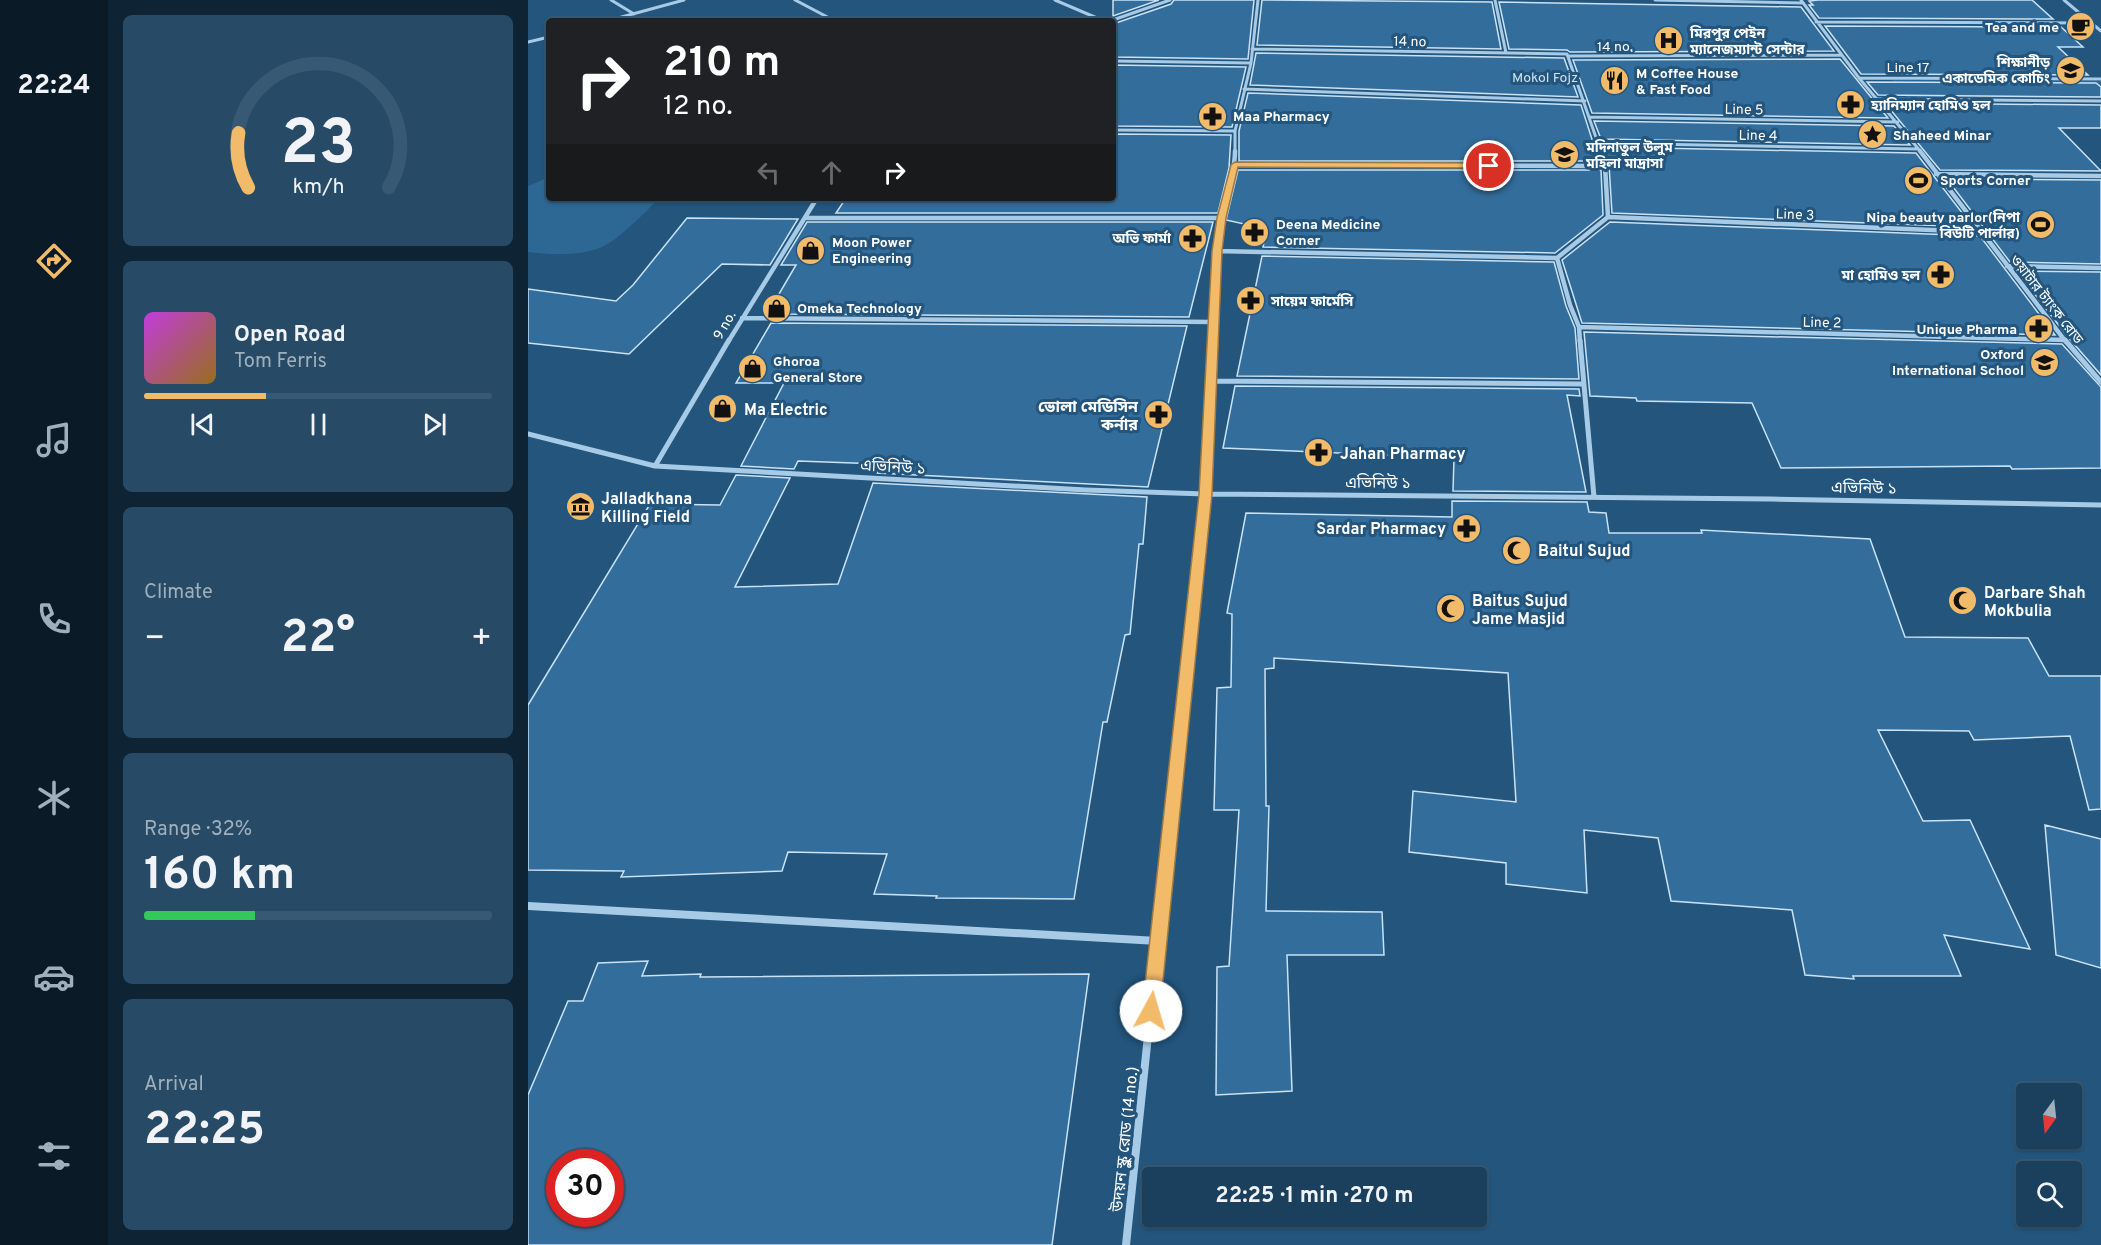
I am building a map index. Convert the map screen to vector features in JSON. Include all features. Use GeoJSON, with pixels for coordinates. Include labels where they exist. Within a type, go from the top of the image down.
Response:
{"type":"FeatureCollection","features":[{"type":"Feature","properties":{"kind":"street"},"geometry":{"type":"LineString","coordinates":[[611,0],[634,14]]}},
{"type":"Feature","properties":{"kind":"street"},"geometry":{"type":"LineString","coordinates":[[619,18],[684,0]]}},
{"type":"Feature","properties":{"kind":"street"},"geometry":{"type":"LineString","coordinates":[[795,0],[829,18]]}},
{"type":"Feature","properties":{"kind":"street"},"geometry":{"type":"LineString","coordinates":[[1055,0],[1097,18]]}},
{"type":"Feature","properties":{"kind":"street"},"geometry":{"type":"LineString","coordinates":[[1116,19],[1170,0]]}},
{"type":"Feature","properties":{"kind":"street","name":"উদয়ন স্কুল রোড (14 no.)"},"geometry":{"type":"LineString","coordinates":[[1126,1245],[1206,494],[1209,381],[1217,251],[1221,218],[1235,165],[1235,131],[1251,63],[1258,0]]}},
{"type":"Feature","properties":{"kind":"street"},"geometry":{"type":"LineString","coordinates":[[1495,0],[1506,53]]}},
{"type":"Feature","properties":{"kind":"street"},"geometry":{"type":"LineString","coordinates":[[1655,0],[1802,2]]}},
{"type":"Feature","properties":{"kind":"street"},"geometry":{"type":"LineString","coordinates":[[2064,0],[2101,31]]}},
{"type":"Feature","properties":{"kind":"street","name":"ওয়াটার ট্যাংক রোড"},"geometry":{"type":"LineString","coordinates":[[1802,2],[1859,78],[1898,122],[2065,340],[2101,382]]}},
{"type":"Feature","properties":{"kind":"street"},"geometry":{"type":"LineString","coordinates":[[1816,22],[2091,23]]}},
{"type":"Feature","properties":{"kind":"street"},"geometry":{"type":"LineString","coordinates":[[528,42],[546,38]]}},
{"type":"Feature","properties":{"kind":"street","name":"14 no"},"geometry":{"type":"LineString","coordinates":[[1252,50],[1568,55]]}},
{"type":"Feature","properties":{"kind":"street"},"geometry":{"type":"LineString","coordinates":[[1217,251],[1557,258],[1608,217],[1605,166],[1568,55]]}},
{"type":"Feature","properties":{"kind":"street","name":"14 no."},"geometry":{"type":"LineString","coordinates":[[1568,55],[1842,55]]}},
{"type":"Feature","properties":{"kind":"street"},"geometry":{"type":"LineString","coordinates":[[1116,61],[1251,63]]}},
{"type":"Feature","properties":{"kind":"street","name":"Line 17"},"geometry":{"type":"LineString","coordinates":[[1859,78],[2101,79]]}},
{"type":"Feature","properties":{"kind":"street"},"geometry":{"type":"LineString","coordinates":[[1244,89],[1585,101]]}},
{"type":"Feature","properties":{"kind":"street"},"geometry":{"type":"LineString","coordinates":[[1878,99],[2101,101]]}},
{"type":"Feature","properties":{"kind":"street","name":"Line 5"},"geometry":{"type":"LineString","coordinates":[[1588,117],[1898,122]]}},
{"type":"Feature","properties":{"kind":"street"},"geometry":{"type":"LineString","coordinates":[[1116,130],[1235,131]]}},
{"type":"Feature","properties":{"kind":"street","name":"Line 4"},"geometry":{"type":"LineString","coordinates":[[1597,143],[1918,149]]}},
{"type":"Feature","properties":{"kind":"street"},"geometry":{"type":"LineString","coordinates":[[1235,165],[1605,166]]}},
{"type":"Feature","properties":{"kind":"street"},"geometry":{"type":"LineString","coordinates":[[1936,174],[2101,176]]}},
{"type":"Feature","properties":{"kind":"street","name":"9 no."},"geometry":{"type":"LineString","coordinates":[[655,466],[684,421],[742,318],[807,218],[815,201]]}},
{"type":"Feature","properties":{"kind":"street","name":"Line 3"},"geometry":{"type":"LineString","coordinates":[[1608,217],[1981,232]]}},
{"type":"Feature","properties":{"kind":"street"},"geometry":{"type":"LineString","coordinates":[[807,218],[1221,218]]}},
{"type":"Feature","properties":{"kind":"street"},"geometry":{"type":"LineString","coordinates":[[1557,258],[1570,305],[1579,327],[1593,497]]}},
{"type":"Feature","properties":{"kind":"street"},"geometry":{"type":"LineString","coordinates":[[2007,266],[2101,268]]}},
{"type":"Feature","properties":{"kind":"street"},"geometry":{"type":"LineString","coordinates":[[742,318],[1214,322]]}},
{"type":"Feature","properties":{"kind":"street","name":"Line 2"},"geometry":{"type":"LineString","coordinates":[[1579,327],[2065,340]]}},
{"type":"Feature","properties":{"kind":"street"},"geometry":{"type":"LineString","coordinates":[[1209,381],[1583,384]]}},
{"type":"Feature","properties":{"kind":"street","name":"এভিনিউ ১"},"geometry":{"type":"LineString","coordinates":[[528,434],[655,466],[1086,490],[1206,494],[2101,505]]}},
{"type":"Feature","properties":{"kind":"street"},"geometry":{"type":"LineString","coordinates":[[528,906],[1158,941]]}},
{"type":"Feature","properties":{"kind":"shaded area"},"geometry":{"type":"Polygon","coordinates":[[[1892,80],[2101,81],[2101,98],[1907,97],[1892,80]]]}},
{"type":"Feature","properties":{"kind":"shaded area"},"geometry":{"type":"Polygon","coordinates":[[[546,178],[546,201],[656,201],[624,232],[602,247],[576,253],[528,252],[528,186],[546,178]]]}},
{"type":"Feature","properties":{"kind":"building"},"geometry":{"type":"Polygon","coordinates":[[[1113,0],[1159,0],[1113,16],[1113,0]]]}},
{"type":"Feature","properties":{"kind":"building"},"geometry":{"type":"Polygon","coordinates":[[[1174,0],[1254,0],[1248,59],[1116,57],[1116,23],[1171,4],[1174,0]]]}},
{"type":"Feature","properties":{"kind":"building"},"geometry":{"type":"Polygon","coordinates":[[[1262,0],[1492,2],[1501,49],[1257,45],[1262,0]]]}},
{"type":"Feature","properties":{"kind":"building"},"geometry":{"type":"Polygon","coordinates":[[[2032,0],[2053,19],[1819,18],[1809,5],[1813,5],[1809,1],[2032,0]]]}},
{"type":"Feature","properties":{"kind":"building"},"geometry":{"type":"Polygon","coordinates":[[[1499,2],[1801,7],[1834,51],[1570,52],[1567,50],[1509,49],[1499,2]]]}},
{"type":"Feature","properties":{"kind":"building"},"geometry":{"type":"Polygon","coordinates":[[[1825,26],[2061,27],[2083,47],[2058,47],[2088,75],[1861,74],[1825,26]]]}},
{"type":"Feature","properties":{"kind":"building","name":"Mokol Fojz"},"geometry":{"type":"Polygon","coordinates":[[[1256,53],[1564,58],[1578,97],[1250,85],[1256,53]]]}},
{"type":"Feature","properties":{"kind":"building"},"geometry":{"type":"Polygon","coordinates":[[[1840,59],[1888,118],[1592,113],[1573,60],[1840,59]]]}},
{"type":"Feature","properties":{"kind":"building"},"geometry":{"type":"Polygon","coordinates":[[[1116,65],[1246,67],[1232,127],[1116,126],[1116,65]]]}},
{"type":"Feature","properties":{"kind":"building"},"geometry":{"type":"Polygon","coordinates":[[[1867,82],[2096,83],[2101,87],[2101,97],[1878,95],[1867,82]]]}},
{"type":"Feature","properties":{"kind":"building"},"geometry":{"type":"Polygon","coordinates":[[[1248,93],[1581,105],[1599,161],[1239,161],[1239,131],[1248,93]]]}},
{"type":"Feature","properties":{"kind":"building"},"geometry":{"type":"Polygon","coordinates":[[[1885,103],[2101,105],[2101,128],[2059,128],[2101,171],[1940,170],[1885,103]]]}},
{"type":"Feature","properties":{"kind":"building"},"geometry":{"type":"Polygon","coordinates":[[[1594,121],[1894,126],[1910,145],[1601,139],[1594,121]]]}},
{"type":"Feature","properties":{"kind":"building"},"geometry":{"type":"Polygon","coordinates":[[[1116,134],[1231,135],[1229,168],[1218,213],[836,213],[844,201],[1116,201],[1116,134]]]}},
{"type":"Feature","properties":{"kind":"building"},"geometry":{"type":"Polygon","coordinates":[[[1603,147],[1916,153],[1973,227],[1612,213],[1609,165],[1603,147]]]}},
{"type":"Feature","properties":{"kind":"building"},"geometry":{"type":"Polygon","coordinates":[[[1238,170],[1601,170],[1603,215],[1555,253],[1263,247],[1267,229],[1226,220],[1238,170]]]}},
{"type":"Feature","properties":{"kind":"building"},"geometry":{"type":"Polygon","coordinates":[[[1947,179],[2101,180],[2101,264],[2010,262],[1947,179]]]}},
{"type":"Feature","properties":{"kind":"building"},"geometry":{"type":"Polygon","coordinates":[[[687,218],[798,219],[770,265],[722,264],[629,354],[528,343],[528,289],[616,301],[633,285],[687,218]]]}},
{"type":"Feature","properties":{"kind":"building"},"geometry":{"type":"Polygon","coordinates":[[[807,222],[1213,222],[1189,317],[777,314],[778,311],[769,311],[796,265],[781,265],[807,222]]]}},
{"type":"Feature","properties":{"kind":"building"},"geometry":{"type":"Polygon","coordinates":[[[1610,222],[1980,236],[2055,335],[1582,323],[1562,260],[1610,222]]]}},
{"type":"Feature","properties":{"kind":"building"},"geometry":{"type":"Polygon","coordinates":[[[1262,256],[1554,262],[1566,306],[1575,328],[1579,379],[1237,376],[1262,256]]]}},
{"type":"Feature","properties":{"kind":"building"},"geometry":{"type":"Polygon","coordinates":[[[2017,271],[2101,272],[2101,375],[2067,336],[2017,271]]]}},
{"type":"Feature","properties":{"kind":"building"},"geometry":{"type":"Polygon","coordinates":[[[771,323],[1187,326],[1148,487],[877,473],[880,464],[798,461],[794,469],[741,466],[784,383],[736,383],[771,323]]]}},
{"type":"Feature","properties":{"kind":"building"},"geometry":{"type":"Polygon","coordinates":[[[1584,332],[2062,344],[2101,387],[2101,468],[2012,469],[2010,466],[1781,468],[1752,403],[1637,401],[1636,398],[1590,396],[1584,332]]]}},
{"type":"Feature","properties":{"kind":"building"},"geometry":{"type":"Polygon","coordinates":[[[1235,386],[1579,389],[1580,396],[1567,395],[1586,492],[1453,491],[1454,458],[1223,448],[1235,386]]]}},
{"type":"Feature","properties":{"kind":"building"},"geometry":{"type":"Polygon","coordinates":[[[736,475],[790,478],[735,587],[838,584],[873,483],[1147,497],[1143,544],[1139,544],[1130,634],[1125,635],[1107,722],[1103,722],[1074,899],[936,898],[937,896],[874,894],[887,854],[788,852],[782,871],[621,877],[624,871],[528,870],[528,705],[650,504],[720,505],[736,475]]]}},
{"type":"Feature","properties":{"kind":"building"},"geometry":{"type":"Polygon","coordinates":[[[1452,501],[1587,502],[1589,512],[1606,513],[1609,533],[1702,533],[1701,530],[1870,539],[1905,637],[2028,638],[2049,676],[2101,676],[2101,809],[2089,810],[2070,736],[1974,740],[1969,731],[1878,730],[1923,821],[1970,820],[2030,949],[1944,935],[1961,976],[1853,976],[1854,979],[1805,975],[1792,910],[1671,901],[1658,838],[1584,830],[1587,893],[1506,884],[1506,863],[1409,852],[1413,791],[1516,802],[1508,673],[1274,658],[1274,668],[1265,669],[1266,806],[1269,806],[1266,911],[1382,912],[1384,955],[1287,955],[1292,1091],[1216,1095],[1217,967],[1229,966],[1239,810],[1214,810],[1217,688],[1231,687],[1232,614],[1227,613],[1246,513],[1452,517],[1452,501]]]}},
{"type":"Feature","properties":{"kind":"building"},"geometry":{"type":"Polygon","coordinates":[[[2045,825],[2101,839],[2101,968],[2056,955],[2045,825]]]}},
{"type":"Feature","properties":{"kind":"building"},"geometry":{"type":"Polygon","coordinates":[[[648,961],[642,976],[1089,974],[1052,1245],[528,1245],[528,1095],[568,1001],[583,1001],[598,963],[648,961]]]}},
{"type":"Feature","properties":{"kind":"place","name":"Tea and me"},"geometry":{"type":"Point","coordinates":[2080,27]}},
{"type":"Feature","properties":{"kind":"place","name":"মিরপুর পেইন ম্যানেজম্যান্ট সেন্টার"},"geometry":{"type":"Point","coordinates":[1669,41]}},
{"type":"Feature","properties":{"kind":"place","name":"শিক্ষানীড় একাডেমিক কোচিং"},"geometry":{"type":"Point","coordinates":[2071,70]}},
{"type":"Feature","properties":{"kind":"place","name":"M Coffee House & Fast Food"},"geometry":{"type":"Point","coordinates":[1615,81]}},
{"type":"Feature","properties":{"kind":"place","name":"হ্যানিম্যান হোমিও হল"},"geometry":{"type":"Point","coordinates":[1850,105]}},
{"type":"Feature","properties":{"kind":"place","name":"Maa Pharmacy"},"geometry":{"type":"Point","coordinates":[1212,116]}},
{"type":"Feature","properties":{"kind":"place","name":"Shaheed Minar"},"geometry":{"type":"Point","coordinates":[1872,135]}},
{"type":"Feature","properties":{"kind":"place","name":"মদিনাতুল উলুম মহিলা মাদ্রাসা"},"geometry":{"type":"Point","coordinates":[1565,155]}},
{"type":"Feature","properties":{"kind":"place","name":"Sports Corner"},"geometry":{"type":"Point","coordinates":[1919,180]}},
{"type":"Feature","properties":{"kind":"place","name":"Nipa beauty parlor(নিপা বিউটি পার্লার)"},"geometry":{"type":"Point","coordinates":[2041,225]}},
{"type":"Feature","properties":{"kind":"place","name":"Deena Medicine Corner"},"geometry":{"type":"Point","coordinates":[1255,232]}},
{"type":"Feature","properties":{"kind":"place","name":"অভি ফার্মা"},"geometry":{"type":"Point","coordinates":[1192,238]}},
{"type":"Feature","properties":{"kind":"place","name":"Moon Power Engineering"},"geometry":{"type":"Point","coordinates":[811,250]}},
{"type":"Feature","properties":{"kind":"place","name":"মা হোমিও হল"},"geometry":{"type":"Point","coordinates":[1941,275]}},
{"type":"Feature","properties":{"kind":"place","name":"সায়েম ফার্মেসি"},"geometry":{"type":"Point","coordinates":[1250,301]}},
{"type":"Feature","properties":{"kind":"place","name":"Omeka Technology"},"geometry":{"type":"Point","coordinates":[776,308]}},
{"type":"Feature","properties":{"kind":"place","name":"Unique Pharma"},"geometry":{"type":"Point","coordinates":[2038,329]}},
{"type":"Feature","properties":{"kind":"place","name":"Oxford International School"},"geometry":{"type":"Point","coordinates":[2045,362]}},
{"type":"Feature","properties":{"kind":"place","name":"Ghoroa General Store"},"geometry":{"type":"Point","coordinates":[752,369]}},
{"type":"Feature","properties":{"kind":"place","name":"Ma Electric"},"geometry":{"type":"Point","coordinates":[723,409]}},
{"type":"Feature","properties":{"kind":"place","name":"ভোলা মেডিসিন কর্নার"},"geometry":{"type":"Point","coordinates":[1159,415]}},
{"type":"Feature","properties":{"kind":"place","name":"Jahan Pharmacy"},"geometry":{"type":"Point","coordinates":[1319,453]}},
{"type":"Feature","properties":{"kind":"place","name":"Jalladkhana Killing Field"},"geometry":{"type":"Point","coordinates":[580,507]}},
{"type":"Feature","properties":{"kind":"place","name":"Sardar Pharmacy"},"geometry":{"type":"Point","coordinates":[1467,528]}},
{"type":"Feature","properties":{"kind":"place","name":"Baitul Sujud"},"geometry":{"type":"Point","coordinates":[1517,550]}},
{"type":"Feature","properties":{"kind":"place","name":"Darbare Shah Mokbulia"},"geometry":{"type":"Point","coordinates":[1963,601]}},
{"type":"Feature","properties":{"kind":"place","name":"Baitus Sujud Jame Masjid"},"geometry":{"type":"Point","coordinates":[1451,609]}},
{"type":"Feature","properties":{"kind":"route"},"geometry":{"type":"LineString","coordinates":[[1151,1011],[1206,494],[1209,381],[1217,251],[1221,218],[1235,165],[1489,166]]}}]}
